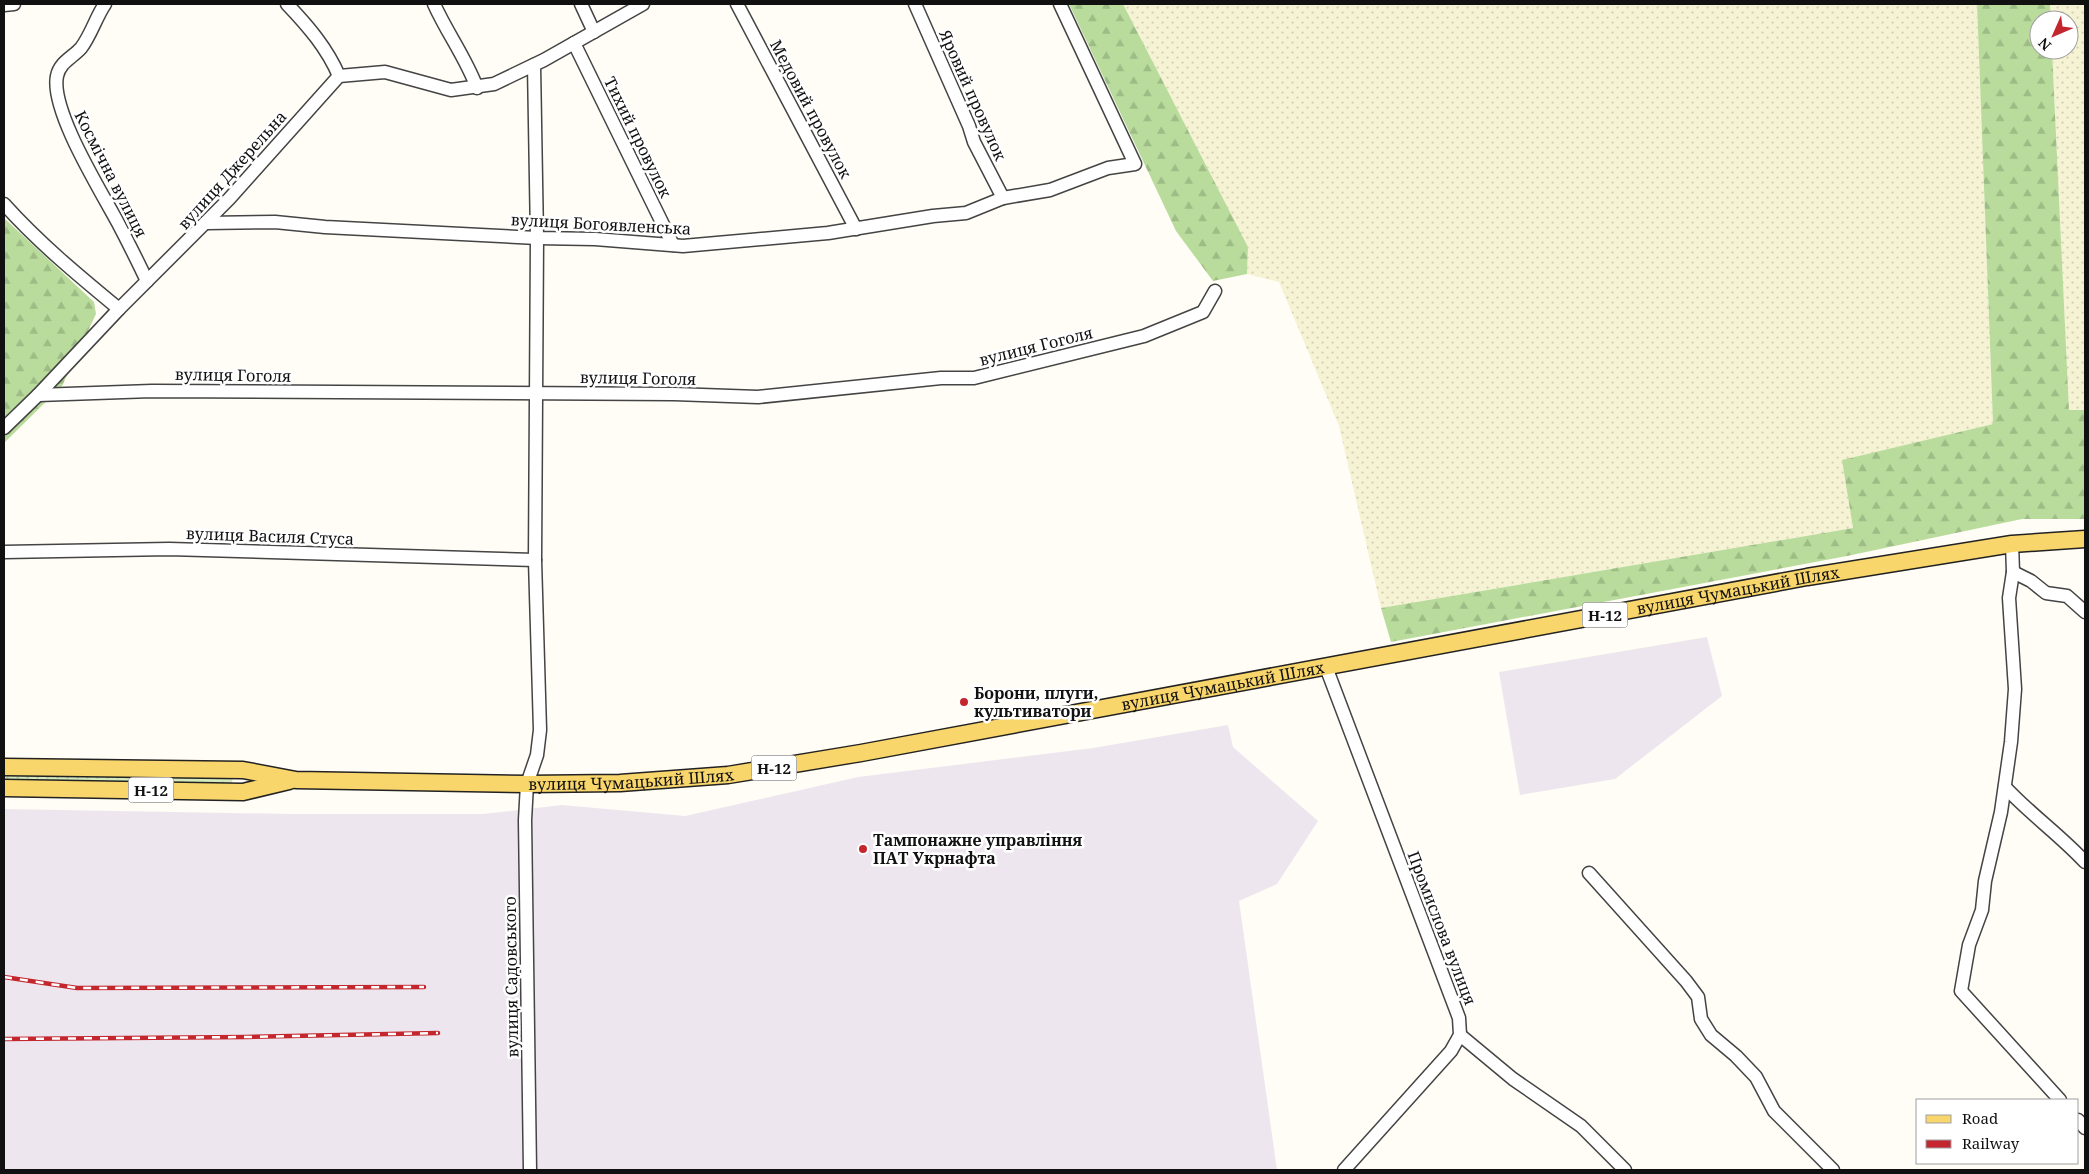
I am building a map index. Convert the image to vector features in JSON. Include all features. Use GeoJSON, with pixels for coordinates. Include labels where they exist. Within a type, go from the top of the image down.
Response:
{"type":"FeatureCollection","features":[{"type":"Feature","properties":{"kind":"main road","name":"вулиця Чумацький Шлях"},"geometry":{"type":"LineString","coordinates":[[4,767],[243,770],[296,780],[527,784],[620,783],[728,776],[861,753],[1807,577],[2012,544],[2085,539]]}},
{"type":"Feature","properties":{"kind":"main road","name":"вулиця Чумацький Шлях"},"geometry":{"type":"LineString","coordinates":[[4,788],[243,792],[296,780]]}},
{"type":"Feature","properties":{"kind":"street"},"geometry":{"type":"LineString","coordinates":[[4,5],[14,4]]}},
{"type":"Feature","properties":{"kind":"street","name":"Космічна вулиця"},"geometry":{"type":"LineString","coordinates":[[104,4],[81,48],[66,60],[60,68],[56,93],[62,113],[92,177],[147,281]]}},
{"type":"Feature","properties":{"kind":"street"},"geometry":{"type":"LineString","coordinates":[[287,4],[322,45],[332,60],[339,76],[385,72],[451,90],[478,88],[494,84],[534,65],[643,4]]}},
{"type":"Feature","properties":{"kind":"street"},"geometry":{"type":"LineString","coordinates":[[434,4],[469,65],[478,88]]}},
{"type":"Feature","properties":{"kind":"street"},"geometry":{"type":"LineString","coordinates":[[581,4],[594,32]]}},
{"type":"Feature","properties":{"kind":"street","name":"Медовий провулок"},"geometry":{"type":"LineString","coordinates":[[737,4],[856,229]]}},
{"type":"Feature","properties":{"kind":"street","name":"Яровий провулок"},"geometry":{"type":"LineString","coordinates":[[915,4],[969,126],[974,142],[1004,198]]}},
{"type":"Feature","properties":{"kind":"street","name":"вулиця Богоявленська"},"geometry":{"type":"LineString","coordinates":[[206,223],[275,222],[325,227],[537,238],[594,239],[682,246],[828,234],[933,216],[966,213],[1004,198],[1050,190],[1108,168],[1135,164],[1060,4]]}},
{"type":"Feature","properties":{"kind":"street","name":"Тихий провулок"},"geometry":{"type":"LineString","coordinates":[[574,43],[673,245]]}},
{"type":"Feature","properties":{"kind":"street","name":"вулиця Садовського"},"geometry":{"type":"LineString","coordinates":[[530,1170],[525,820],[527,784],[537,755],[540,730],[535,560],[537,238],[534,65]]}},
{"type":"Feature","properties":{"kind":"street","name":"вулиця Джерельна"},"geometry":{"type":"LineString","coordinates":[[4,428],[38,395],[119,309],[206,223],[339,76]]}},
{"type":"Feature","properties":{"kind":"street"},"geometry":{"type":"LineString","coordinates":[[4,204],[26,229],[59,260],[119,309]]}},
{"type":"Feature","properties":{"kind":"street","name":"вулиця Гоголя"},"geometry":{"type":"LineString","coordinates":[[38,395],[152,391],[758,397],[941,378],[974,378],[1144,336],[1204,312],[1215,291]]}},
{"type":"Feature","properties":{"kind":"street"},"geometry":{"type":"LineString","coordinates":[[2012,544],[2013,572],[2009,598],[2015,689],[2005,787],[1985,881],[1982,910],[1969,946],[1961,991],[2059,1099]]}},
{"type":"Feature","properties":{"kind":"street","name":"вулиця Василя Стуса"},"geometry":{"type":"LineString","coordinates":[[4,552],[169,549],[535,560]]}},
{"type":"Feature","properties":{"kind":"street"},"geometry":{"type":"LineString","coordinates":[[2013,572],[2031,581],[2041,591],[2067,596],[2085,612]]}},
{"type":"Feature","properties":{"kind":"street","name":"Промислова вулиця"},"geometry":{"type":"LineString","coordinates":[[1326,667],[1459,1018],[1460,1035]]}},
{"type":"Feature","properties":{"kind":"street"},"geometry":{"type":"LineString","coordinates":[[2005,787],[2018,801],[2046,823],[2085,862]]}},
{"type":"Feature","properties":{"kind":"street"},"geometry":{"type":"LineString","coordinates":[[1589,872],[1698,997],[1701,1020],[1711,1035],[1736,1056],[1756,1077],[1774,1111],[1833,1170]]}},
{"type":"Feature","properties":{"kind":"street"},"geometry":{"type":"LineString","coordinates":[[1344,1170],[1451,1051],[1460,1035],[1513,1079],[1581,1126],[1625,1170]]}},
{"type":"Feature","properties":{"kind":"shaded area"},"geometry":{"type":"Polygon","coordinates":[[[1123,4],[1977,4],[1993,424],[1843,460],[1853,528],[1381,608],[1339,426],[1279,282],[1247,274],[1248,247],[1123,4]]]}},
{"type":"Feature","properties":{"kind":"shaded area"},"geometry":{"type":"Polygon","coordinates":[[[2050,4],[2085,4],[2085,410],[2069,410],[2052,60],[2079,60],[2079,10],[2050,10],[2050,4]]]}},
{"type":"Feature","properties":{"kind":"shaded area"},"geometry":{"type":"Polygon","coordinates":[[[1707,637],[1722,696],[1615,779],[1520,795],[1499,672],[1707,637]]]}},
{"type":"Feature","properties":{"kind":"shaded area"},"geometry":{"type":"Polygon","coordinates":[[[1228,725],[1233,747],[1318,821],[1277,884],[1239,901],[1277,1170],[4,1170],[4,809],[291,814],[483,814],[562,805],[685,816],[858,777],[1093,748],[1228,725]]]}},
{"type":"Feature","properties":{"kind":"green space"},"geometry":{"type":"Polygon","coordinates":[[[1069,4],[1123,4],[1248,247],[1247,274],[1213,281],[1176,231],[1069,4]]]}},
{"type":"Feature","properties":{"kind":"green space"},"geometry":{"type":"Polygon","coordinates":[[[1977,4],[2050,4],[2050,10],[2029,10],[2029,60],[2052,60],[2069,410],[2085,410],[2085,519],[2022,519],[1847,556],[1391,642],[1381,608],[1853,528],[1842,460],[1993,424],[1977,4]]]}},
{"type":"Feature","properties":{"kind":"green space"},"geometry":{"type":"Polygon","coordinates":[[[4,218],[94,302],[96,314],[62,386],[4,443],[4,218]]]}},
{"type":"Feature","properties":{"kind":"green space"},"geometry":{"type":"Polygon","coordinates":[[[4,774],[233,775],[232,783],[4,782],[4,774]]]}},
{"type":"Feature","properties":{"kind":"railway"},"geometry":{"type":"LineString","coordinates":[[4,977],[77,988],[424,987]]}},
{"type":"Feature","properties":{"kind":"railway"},"geometry":{"type":"LineString","coordinates":[[4,1039],[438,1033]]}},
{"type":"Feature","properties":{"kind":"place","name":"Борони, плуги, культиватори"},"geometry":{"type":"Point","coordinates":[964,702]}},
{"type":"Feature","properties":{"kind":"place","name":"Тампонажне управління ПАТ Укрнафта"},"geometry":{"type":"Point","coordinates":[863,849]}}]}
